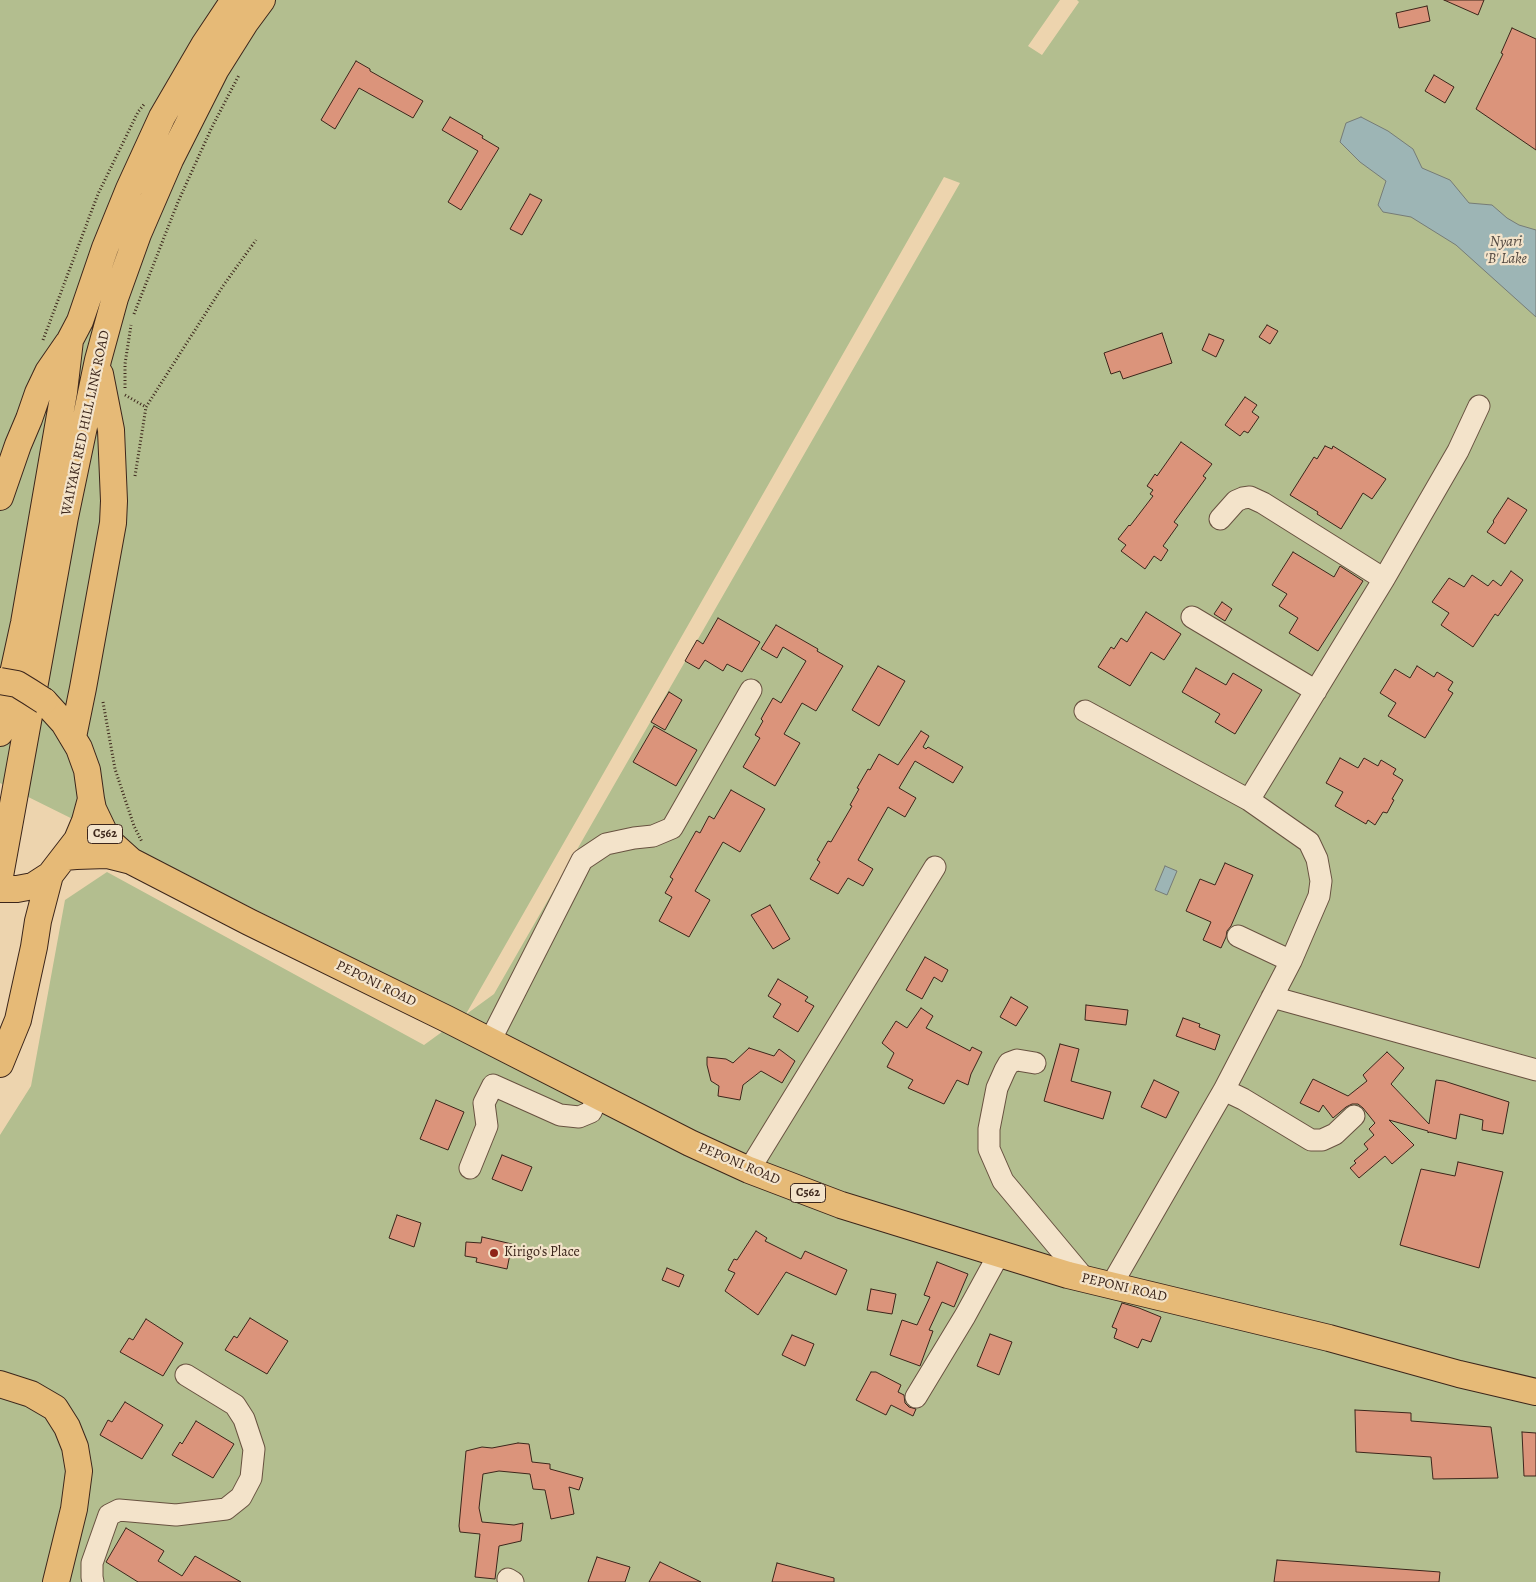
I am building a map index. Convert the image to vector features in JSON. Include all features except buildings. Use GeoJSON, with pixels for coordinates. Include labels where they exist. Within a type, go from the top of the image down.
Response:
{"type":"FeatureCollection","features":[{"type":"Feature","properties":{"kind":"main road","name":"WAIYAKI RED HILL LINK ROAD"},"geometry":{"type":"LineString","coordinates":[[0,733],[25,613],[64,392],[70,340],[80,321],[105,248],[129,188],[162,117],[204,45],[234,0]]}},
{"type":"Feature","properties":{"kind":"main road","name":"WAIYAKI RED HILL LINK ROAD"},"geometry":{"type":"LineString","coordinates":[[1,885],[66,517],[98,360],[124,272],[170,160],[216,69],[262,0]]}},
{"type":"Feature","properties":{"kind":"main road"},"geometry":{"type":"LineString","coordinates":[[0,497],[38,393],[48,372],[70,340]]}},
{"type":"Feature","properties":{"kind":"main road"},"geometry":{"type":"LineString","coordinates":[[73,737],[113,523],[111,430],[98,360]]}},
{"type":"Feature","properties":{"kind":"main road","name":"PEPONI ROAD"},"geometry":{"type":"LineString","coordinates":[[0,681],[17,684],[44,701],[64,723],[79,748],[85,765],[93,809],[104,834],[111,843],[138,854],[249,922],[490,1041],[690,1143],[750,1170],[840,1206],[999,1254],[1084,1278],[1329,1338],[1459,1374],[1536,1392]]}},
{"type":"Feature","properties":{"kind":"main road"},"geometry":{"type":"LineString","coordinates":[[1,885],[33,886],[57,866],[77,840],[91,799]]}},
{"type":"Feature","properties":{"kind":"main road","name":"PEPONI ROAD"},"geometry":{"type":"LineString","coordinates":[[57,866],[81,855],[138,854]]}},
{"type":"Feature","properties":{"kind":"main road"},"geometry":{"type":"LineString","coordinates":[[0,1064],[18,1020],[38,921],[57,866]]}},
{"type":"Feature","properties":{"kind":"main road"},"geometry":{"type":"LineString","coordinates":[[0,1384],[32,1394],[55,1408],[67,1427],[75,1447],[79,1471],[78,1481],[74,1509],[56,1582]]}},
{"type":"Feature","properties":{"kind":"street"},"geometry":{"type":"LineString","coordinates":[[1249,800],[1384,579],[1458,451],[1479,406]]}},
{"type":"Feature","properties":{"kind":"street"},"geometry":{"type":"LineString","coordinates":[[1220,519],[1236,502],[1242,498],[1250,497],[1263,502],[1384,579]]}},
{"type":"Feature","properties":{"kind":"street"},"geometry":{"type":"LineString","coordinates":[[1192,617],[1316,691]]}},
{"type":"Feature","properties":{"kind":"street"},"geometry":{"type":"LineString","coordinates":[[490,1041],[582,860],[606,844],[654,836],[672,828],[750,690]]}},
{"type":"Feature","properties":{"kind":"street"},"geometry":{"type":"LineString","coordinates":[[1085,711],[1249,800],[1309,842],[1317,859],[1321,881],[1319,896],[1290,961],[1224,1090],[1112,1284]]}},
{"type":"Feature","properties":{"kind":"street"},"geometry":{"type":"LineString","coordinates":[[750,1170],[936,867]]}},
{"type":"Feature","properties":{"kind":"street"},"geometry":{"type":"LineString","coordinates":[[1238,936],[1290,961]]}},
{"type":"Feature","properties":{"kind":"street"},"geometry":{"type":"LineString","coordinates":[[1272,997],[1536,1070]]}},
{"type":"Feature","properties":{"kind":"street"},"geometry":{"type":"LineString","coordinates":[[1035,1063],[1017,1060],[1009,1063],[1005,1070],[998,1088],[989,1129],[989,1149],[1003,1181],[1084,1278]]}},
{"type":"Feature","properties":{"kind":"street"},"geometry":{"type":"LineString","coordinates":[[470,1168],[487,1126],[484,1103],[488,1084],[560,1114],[579,1117],[591,1112],[598,1096]]}},
{"type":"Feature","properties":{"kind":"street"},"geometry":{"type":"LineString","coordinates":[[1224,1090],[1243,1099],[1311,1140],[1322,1140],[1335,1134],[1354,1116]]}},
{"type":"Feature","properties":{"kind":"street"},"geometry":{"type":"LineString","coordinates":[[916,1397],[965,1316],[999,1254]]}},
{"type":"Feature","properties":{"kind":"street"},"geometry":{"type":"LineString","coordinates":[[93,1582],[92,1564],[109,1515],[119,1510],[176,1515],[226,1509],[241,1497],[252,1478],[254,1450],[244,1419],[235,1405],[186,1375]]}},
{"type":"Feature","properties":{"kind":"path"},"geometry":{"type":"LineString","coordinates":[[146,407],[125,394],[125,364],[131,320],[178,202],[212,127],[243,67]]}},
{"type":"Feature","properties":{"kind":"path"},"geometry":{"type":"LineString","coordinates":[[134,482],[146,407],[223,286],[256,240]]}},
{"type":"Feature","properties":{"kind":"path"},"geometry":{"type":"LineString","coordinates":[[102,699],[115,769],[134,826],[138,854]]}},
{"type":"Feature","properties":{"kind":"green space"},"geometry":{"type":"Polygon","coordinates":[[[0,0],[1060,0],[1028,46],[1042,55],[1079,2],[1077,0],[1536,0],[1536,1582],[0,1582],[0,1135],[31,1086],[65,900],[107,872],[424,1045],[494,994],[960,183],[944,177],[466,1014],[0,783],[0,0]]]}},
{"type":"Feature","properties":{"kind":"water","name":"Nyari 'B' Lake"},"geometry":{"type":"Polygon","coordinates":[[[1361,117],[1388,131],[1413,149],[1422,168],[1450,180],[1469,203],[1492,205],[1507,218],[1519,225],[1536,230],[1536,317],[1456,245],[1411,217],[1383,212],[1378,205],[1386,181],[1360,162],[1340,142],[1346,123],[1361,117]]]}},
{"type":"Feature","properties":{"kind":"water"},"geometry":{"type":"Polygon","coordinates":[[[1165,866],[1177,871],[1167,895],[1155,890],[1165,866]]]}},
{"type":"Feature","properties":{"kind":"place","name":"Kirigo's Place"},"geometry":{"type":"Point","coordinates":[494,1253]}}]}
